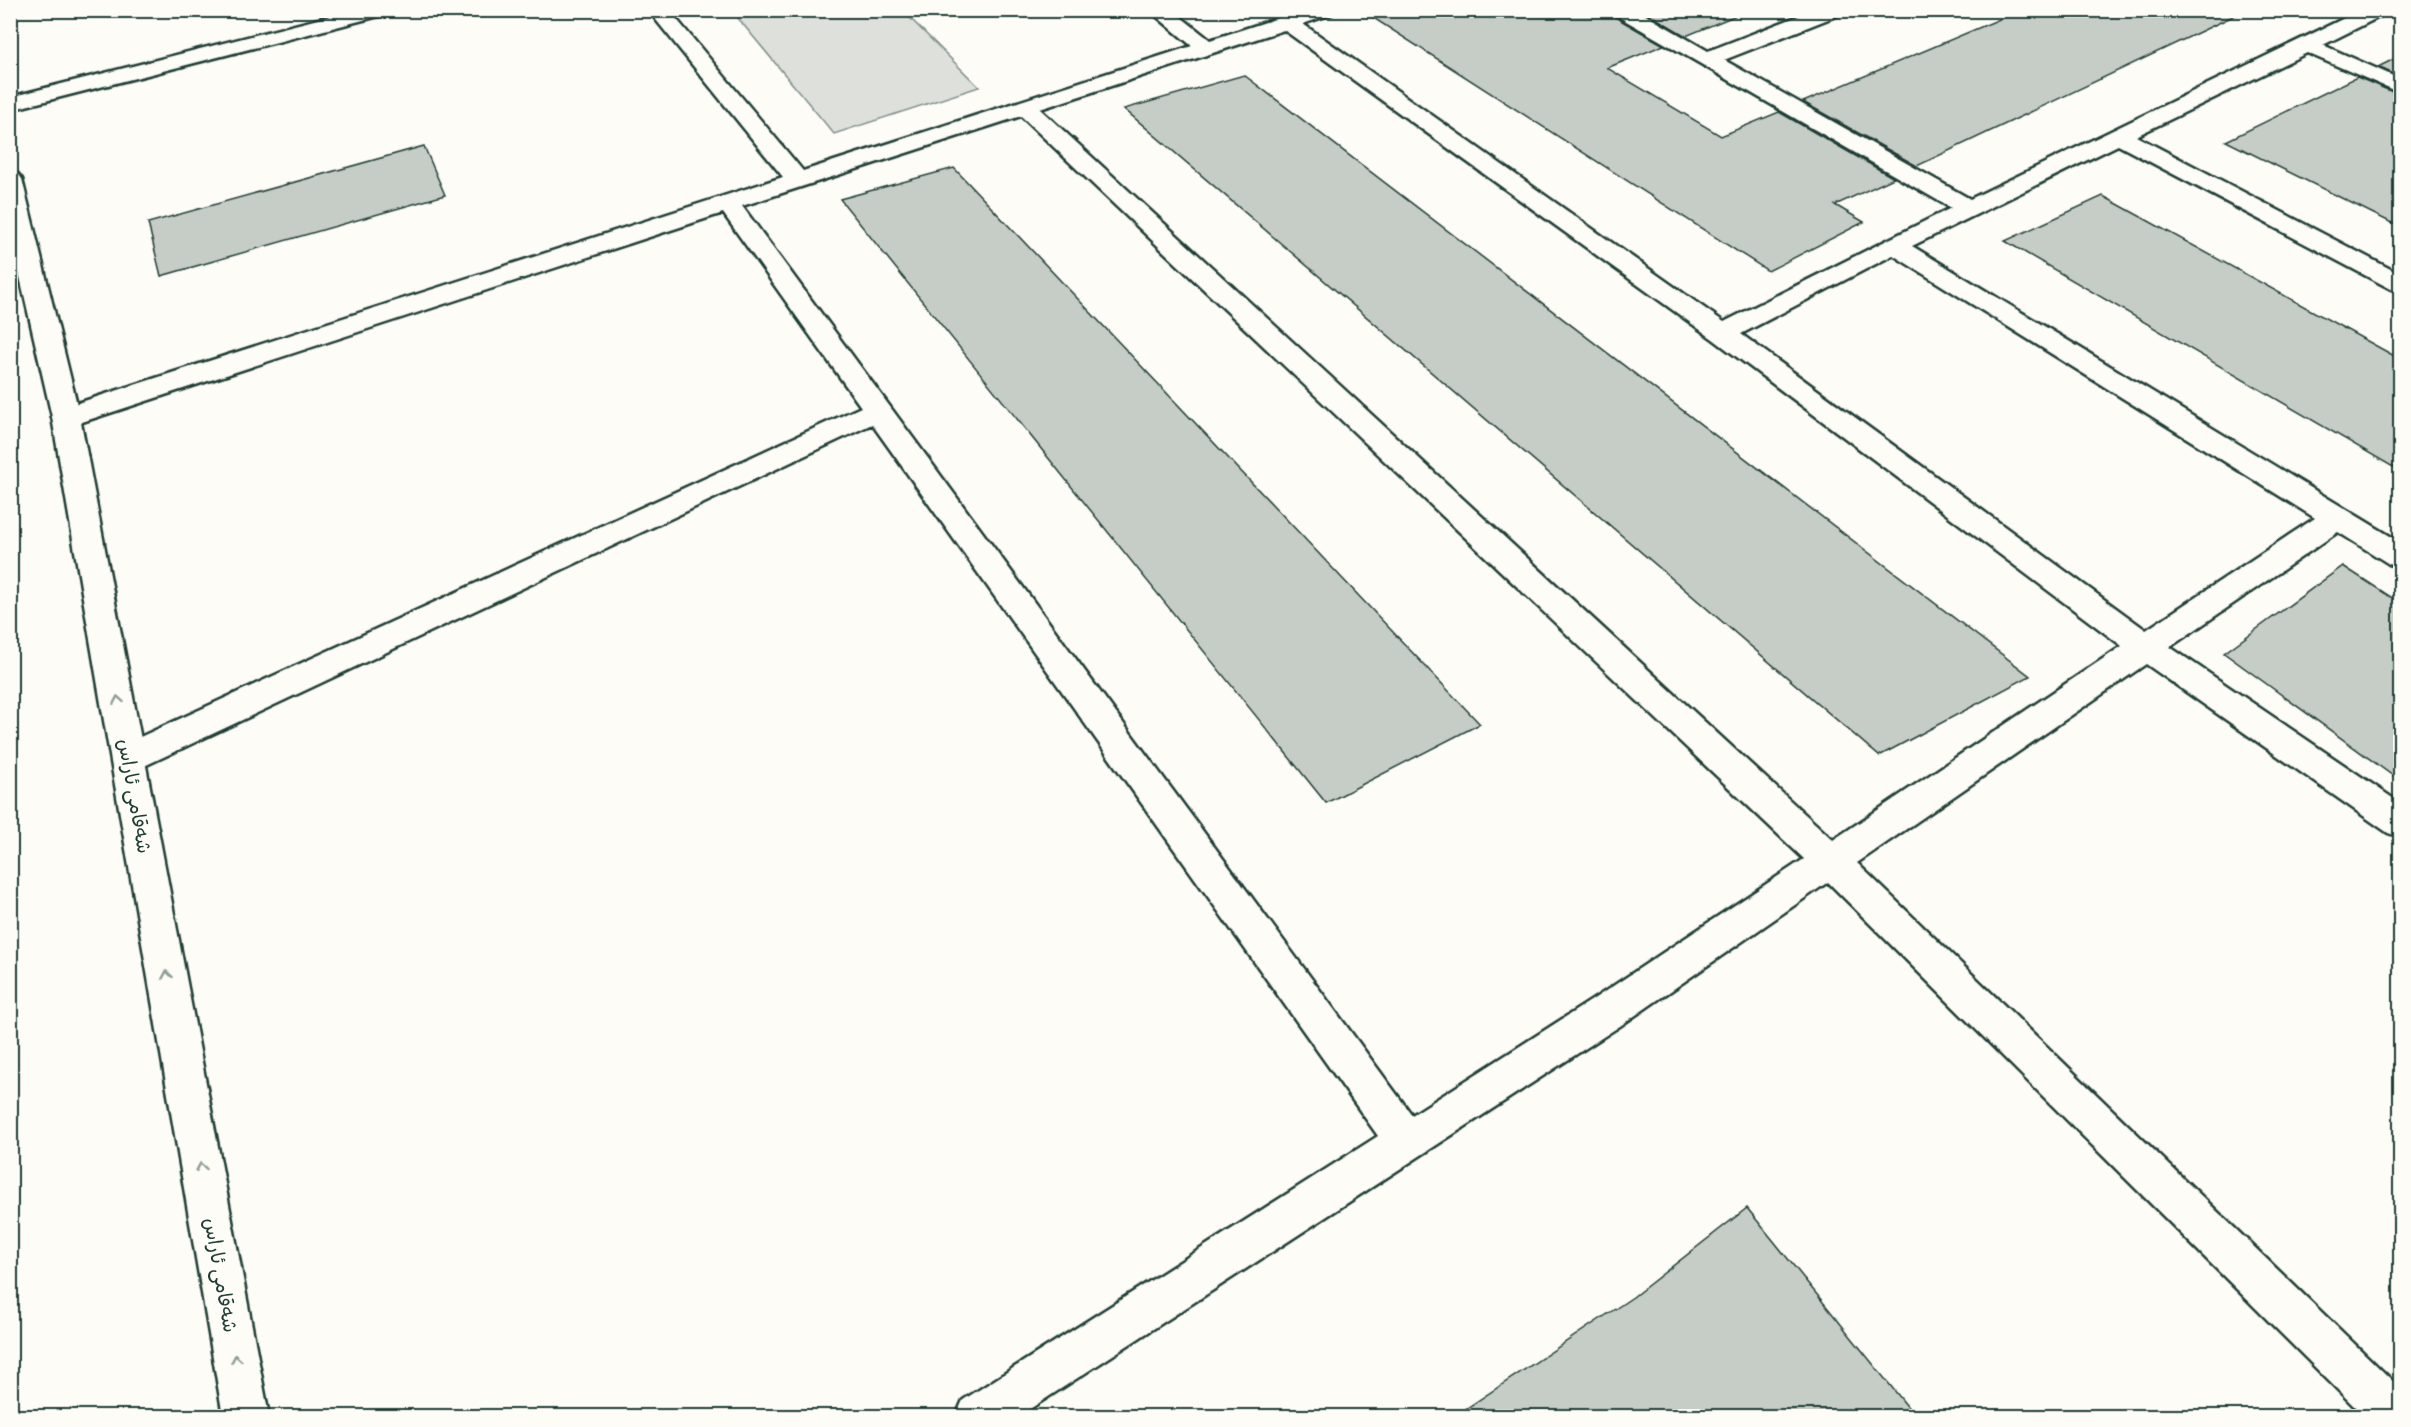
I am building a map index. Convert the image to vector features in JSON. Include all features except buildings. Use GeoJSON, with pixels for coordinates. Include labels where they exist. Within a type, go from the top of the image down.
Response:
{"type":"FeatureCollection","features":[{"type":"Feature","properties":{"kind":"street"},"geometry":{"type":"LineString","coordinates":[[10,104],[380,10]]}},
{"type":"Feature","properties":{"kind":"street"},"geometry":{"type":"LineString","coordinates":[[658,10],[797,179]]}},
{"type":"Feature","properties":{"kind":"street"},"geometry":{"type":"LineString","coordinates":[[1159,10],[1207,48]]}},
{"type":"Feature","properties":{"kind":"street"},"geometry":{"type":"LineString","coordinates":[[66,417],[1325,10]]}},
{"type":"Feature","properties":{"kind":"street"},"geometry":{"type":"LineString","coordinates":[[1621,10],[1970,208]]}},
{"type":"Feature","properties":{"kind":"street"},"geometry":{"type":"LineString","coordinates":[[1707,59],[1834,10]]}},
{"type":"Feature","properties":{"kind":"street"},"geometry":{"type":"LineString","coordinates":[[1722,333],[1894,245],[2378,10]]}},
{"type":"Feature","properties":{"kind":"street"},"geometry":{"type":"LineString","coordinates":[[1288,23],[1722,333],[2146,647],[2400,822]]}},
{"type":"Feature","properties":{"kind":"street"},"geometry":{"type":"LineString","coordinates":[[2307,45],[2400,87]]}},
{"type":"Feature","properties":{"kind":"street"},"geometry":{"type":"LineString","coordinates":[[1025,107],[1831,861],[2396,1416]]}},
{"type":"Feature","properties":{"kind":"street"},"geometry":{"type":"LineString","coordinates":[[2120,136],[2400,284]]}},
{"type":"Feature","properties":{"kind":"street","name":"شەقامی ئاراس"},"geometry":{"type":"LineString","coordinates":[[10,179],[66,417],[246,1416]]}},
{"type":"Feature","properties":{"kind":"street"},"geometry":{"type":"LineString","coordinates":[[727,202],[1406,1141]]}},
{"type":"Feature","properties":{"kind":"street"},"geometry":{"type":"LineString","coordinates":[[1894,245],[2400,556]]}},
{"type":"Feature","properties":{"kind":"street"},"geometry":{"type":"LineString","coordinates":[[128,758],[878,410]]}},
{"type":"Feature","properties":{"kind":"street"},"geometry":{"type":"LineString","coordinates":[[978,1416],[1606,1013],[2338,517]]}},
{"type":"Feature","properties":{"kind":"shaded area"},"geometry":{"type":"Polygon","coordinates":[[[732,11],[903,11],[979,87],[834,134],[732,11]]]}}]}
